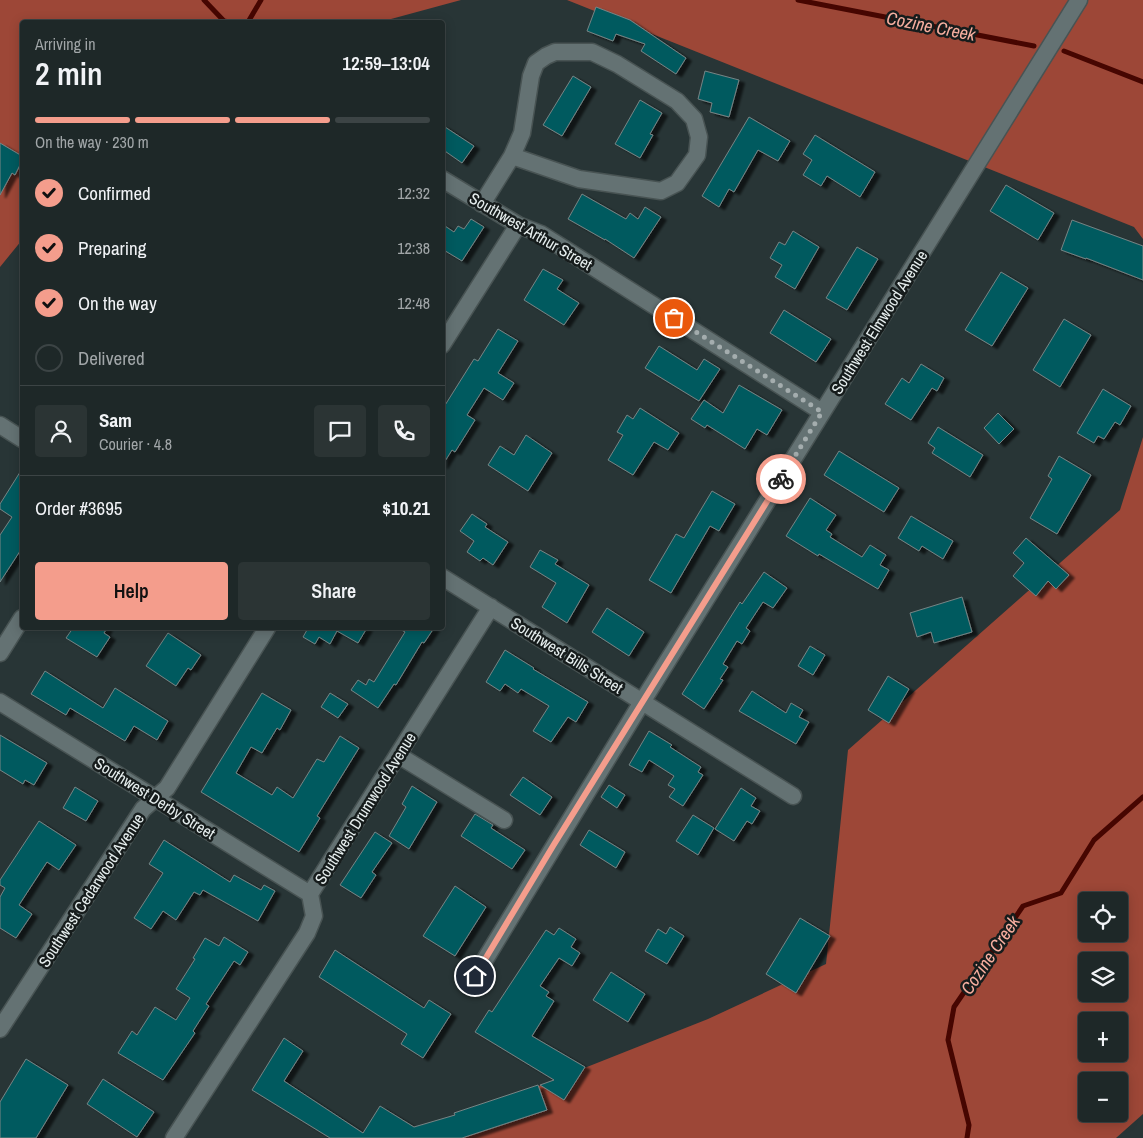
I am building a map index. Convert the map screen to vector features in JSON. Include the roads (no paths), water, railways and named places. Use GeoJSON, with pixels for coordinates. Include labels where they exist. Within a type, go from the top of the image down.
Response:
{"type":"FeatureCollection","features":[{"type":"Feature","properties":{"kind":"street","name":"Southwest Elmwood Avenue"},"geometry":{"type":"LineString","coordinates":[[475,976],[642,702],[1079,0]]}},
{"type":"Feature","properties":{"kind":"street"},"geometry":{"type":"LineString","coordinates":[[482,204],[512,156],[522,133],[531,76],[536,63],[555,52],[592,52],[624,68],[677,101],[694,119],[699,138],[697,155],[676,183],[661,190],[580,179],[512,156]]}},
{"type":"Feature","properties":{"kind":"street","name":"Southwest Arthur Street"},"geometry":{"type":"LineString","coordinates":[[445,181],[518,225],[541,234],[822,412]]}},
{"type":"Feature","properties":{"kind":"street"},"geometry":{"type":"LineString","coordinates":[[445,341],[518,225]]}},
{"type":"Feature","properties":{"kind":"street"},"geometry":{"type":"LineString","coordinates":[[0,425],[20,437]]}},
{"type":"Feature","properties":{"kind":"street","name":"Southwest Bills Street"},"geometry":{"type":"LineString","coordinates":[[445,579],[793,796]]}},
{"type":"Feature","properties":{"kind":"street","name":"Southwest Drumwood Avenue"},"geometry":{"type":"LineString","coordinates":[[174,1138],[307,933],[314,916],[310,894],[491,607]]}},
{"type":"Feature","properties":{"kind":"street"},"geometry":{"type":"LineString","coordinates":[[0,653],[20,621]]}},
{"type":"Feature","properties":{"kind":"street","name":"Southwest Cedarwood Avenue"},"geometry":{"type":"LineString","coordinates":[[0,1030],[143,809],[167,788],[265,630]]}},
{"type":"Feature","properties":{"kind":"street","name":"Southwest Derby Street"},"geometry":{"type":"LineString","coordinates":[[0,702],[310,894]]}},
{"type":"Feature","properties":{"kind":"street"},"geometry":{"type":"LineString","coordinates":[[398,755],[504,820]]}},
{"type":"Feature","properties":{"kind":"waterway","name":"Cozine Creek"},"geometry":{"type":"LineString","coordinates":[[204,0],[223,20]]}},
{"type":"Feature","properties":{"kind":"waterway","name":"Cozine Creek"},"geometry":{"type":"LineString","coordinates":[[249,20],[261,0]]}},
{"type":"Feature","properties":{"kind":"waterway","name":"Cozine Creek"},"geometry":{"type":"LineString","coordinates":[[798,0],[1034,46]]}},
{"type":"Feature","properties":{"kind":"waterway","name":"Cozine Creek"},"geometry":{"type":"LineString","coordinates":[[1064,51],[1143,82]]}},
{"type":"Feature","properties":{"kind":"waterway","name":"Cozine Creek"},"geometry":{"type":"LineString","coordinates":[[967,1138],[969,1125],[948,1040],[954,1007],[1023,906],[1061,893],[1094,840],[1143,797]]}}]}
